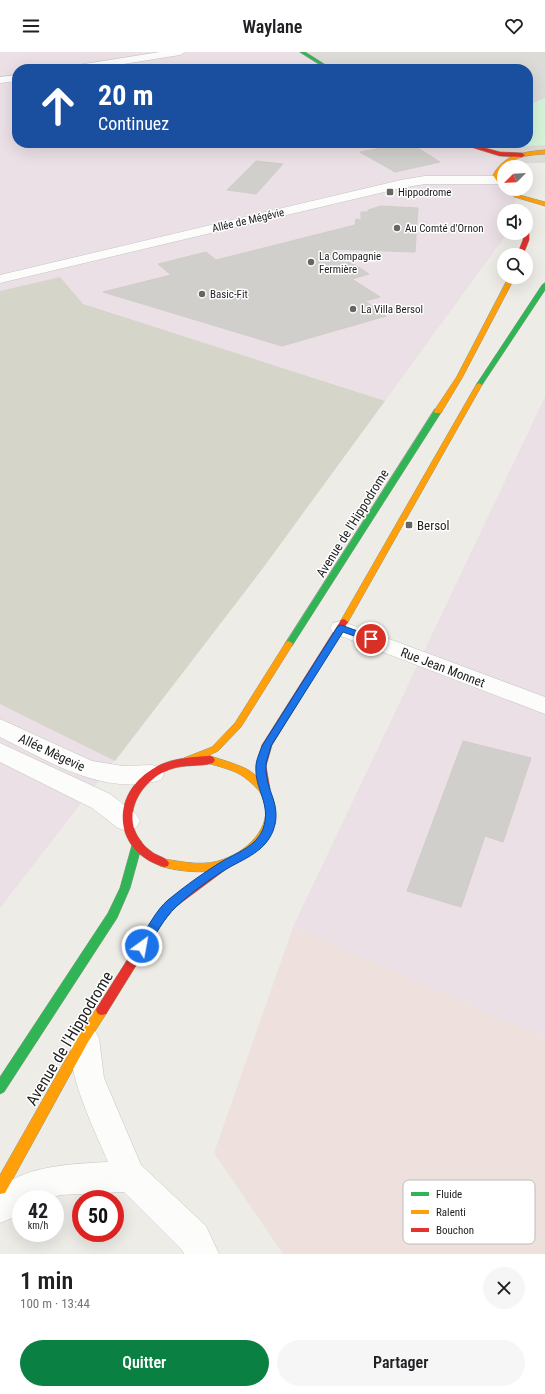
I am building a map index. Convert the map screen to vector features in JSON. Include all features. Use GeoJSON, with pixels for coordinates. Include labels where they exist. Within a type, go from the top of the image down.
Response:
{"type":"FeatureCollection","features":[{"type":"Feature","properties":{"kind":"main road"},"geometry":{"type":"LineString","coordinates":[[302,52],[322,64]]}},
{"type":"Feature","properties":{"kind":"main road"},"geometry":{"type":"LineString","coordinates":[[466,148],[484,155],[497,165]]}},
{"type":"Feature","properties":{"kind":"main road"},"geometry":{"type":"LineString","coordinates":[[478,148],[500,154],[525,155]]}},
{"type":"Feature","properties":{"kind":"main road"},"geometry":{"type":"LineString","coordinates":[[510,160],[525,155],[545,152]]}},
{"type":"Feature","properties":{"kind":"main road"},"geometry":{"type":"LineString","coordinates":[[517,196],[545,204]]}},
{"type":"Feature","properties":{"kind":"main road"},"geometry":{"type":"LineString","coordinates":[[517,196],[522,204]]}},
{"type":"Feature","properties":{"kind":"main road","name":"Avenue de l'Hippodrome"},"geometry":{"type":"LineString","coordinates":[[187,761],[215,749],[242,719],[459,378],[508,284]]}},
{"type":"Feature","properties":{"kind":"main road"},"geometry":{"type":"LineString","coordinates":[[265,789],[251,775],[232,765],[210,760],[187,761],[168,766],[152,774],[139,785],[130,799],[126,814],[128,830],[137,845],[153,858],[176,867],[201,869],[226,864],[248,852],[257,845],[267,832],[271,817],[270,802],[265,789],[261,766],[267,746],[341,628],[480,384],[545,285]]}},
{"type":"Feature","properties":{"kind":"main road","name":"Avenue de l'Hippodrome"},"geometry":{"type":"LineString","coordinates":[[0,1088],[113,915],[125,888],[137,845]]}},
{"type":"Feature","properties":{"kind":"main road","name":"Avenue de l'Hippodrome"},"geometry":{"type":"LineString","coordinates":[[0,1188],[84,1038],[159,919],[170,905],[226,864]]}},
{"type":"Feature","properties":{"kind":"street"},"geometry":{"type":"LineString","coordinates":[[104,64],[180,52]]}},
{"type":"Feature","properties":{"kind":"street"},"geometry":{"type":"LineString","coordinates":[[0,80],[12,79]]}},
{"type":"Feature","properties":{"kind":"street","name":"Allée de Mégévie"},"geometry":{"type":"LineString","coordinates":[[0,279],[401,184],[425,180],[497,186]]}},
{"type":"Feature","properties":{"kind":"street","name":"Rue Jean Monnet"},"geometry":{"type":"LineString","coordinates":[[341,628],[545,706]]}},
{"type":"Feature","properties":{"kind":"street","name":"Allée Mègevie"},"geometry":{"type":"LineString","coordinates":[[0,727],[87,769],[124,775],[152,774]]}},
{"type":"Feature","properties":{"kind":"street","name":"Allée Mègevie"},"geometry":{"type":"LineString","coordinates":[[0,752],[101,801],[127,821]]}},
{"type":"Feature","properties":{"kind":"street"},"geometry":{"type":"LineString","coordinates":[[84,1038],[89,1078],[130,1176],[194,1238],[202,1254]]}},
{"type":"Feature","properties":{"kind":"street"},"geometry":{"type":"LineString","coordinates":[[0,1207],[19,1193],[60,1180],[130,1176]]}},
{"type":"Feature","properties":{"kind":"shaded area"},"geometry":{"type":"Polygon","coordinates":[[[0,52],[302,52],[322,64],[12,64],[12,148],[475,148],[513,160],[497,160],[497,196],[516,196],[515,204],[497,204],[497,240],[502,240],[260,572],[0,908],[0,52]]]}},
{"type":"Feature","properties":{"kind":"shaded area"},"geometry":{"type":"Polygon","coordinates":[[[302,52],[545,52],[545,98],[533,104],[533,64],[322,64],[302,52]]]}},
{"type":"Feature","properties":{"kind":"shaded area"},"geometry":{"type":"Polygon","coordinates":[[[533,145],[545,145],[545,163],[533,163],[533,160],[513,160],[475,148],[533,148],[533,145]]]}},
{"type":"Feature","properties":{"kind":"shaded area"},"geometry":{"type":"Polygon","coordinates":[[[60,277],[83,304],[385,401],[260,572],[115,761],[0,704],[0,291],[60,277]]]}},
{"type":"Feature","properties":{"kind":"shaded area"},"geometry":{"type":"Polygon","coordinates":[[[545,397],[545,1038],[293,927],[545,397]]]}},
{"type":"Feature","properties":{"kind":"shaded area"},"geometry":{"type":"Polygon","coordinates":[[[293,927],[545,1038],[545,1254],[283,1254],[214,1153],[293,927]]]}},
{"type":"Feature","properties":{"kind":"green space"},"geometry":{"type":"Polygon","coordinates":[[[545,98],[545,145],[533,145],[533,104],[545,98]]]}},
{"type":"Feature","properties":{"kind":"building"},"geometry":{"type":"Polygon","coordinates":[[[382,148],[418,148],[440,162],[395,172],[360,152],[382,148]]]}},
{"type":"Feature","properties":{"kind":"building"},"geometry":{"type":"Polygon","coordinates":[[[256,161],[283,164],[256,194],[227,190],[256,161]]]}},
{"type":"Feature","properties":{"kind":"building"},"geometry":{"type":"Polygon","coordinates":[[[381,206],[418,208],[415,252],[331,249],[369,274],[352,279],[380,297],[365,301],[386,316],[282,346],[103,292],[171,275],[158,264],[206,252],[216,260],[355,225],[356,219],[361,220],[361,212],[368,212],[368,210],[381,206]]]}},
{"type":"Feature","properties":{"kind":"building"},"geometry":{"type":"Polygon","coordinates":[[[463,741],[531,758],[503,842],[485,836],[461,907],[407,891],[463,741]]]}},
{"type":"Feature","properties":{"kind":"traffic: fast"},"geometry":{"type":"LineString","coordinates":[[302,52],[322,64]]}},
{"type":"Feature","properties":{"kind":"traffic: fast"},"geometry":{"type":"LineString","coordinates":[[479,385],[545,285]]}},
{"type":"Feature","properties":{"kind":"traffic: fast"},"geometry":{"type":"LineString","coordinates":[[289,644],[438,411]]}},
{"type":"Feature","properties":{"kind":"traffic: fast"},"geometry":{"type":"LineString","coordinates":[[0,1088],[113,915],[125,888],[137,845]]}},
{"type":"Feature","properties":{"kind":"traffic: slow"},"geometry":{"type":"LineString","coordinates":[[508,160],[523,154],[545,152]]}},
{"type":"Feature","properties":{"kind":"traffic: slow"},"geometry":{"type":"LineString","coordinates":[[517,196],[545,204]]}},
{"type":"Feature","properties":{"kind":"traffic: slow"},"geometry":{"type":"LineString","coordinates":[[438,411],[459,378],[508,284]]}},
{"type":"Feature","properties":{"kind":"traffic: slow"},"geometry":{"type":"LineString","coordinates":[[344,622],[479,385]]}},
{"type":"Feature","properties":{"kind":"traffic: slow"},"geometry":{"type":"LineString","coordinates":[[187,761],[215,749],[238,725],[289,644]]}},
{"type":"Feature","properties":{"kind":"traffic: slow"},"geometry":{"type":"LineString","coordinates":[[164,863],[197,868],[226,863],[250,850],[266,832],[272,812],[266,791],[246,773],[210,760]]}},
{"type":"Feature","properties":{"kind":"traffic: slow"},"geometry":{"type":"LineString","coordinates":[[0,1188],[84,1038],[102,1010]]}},
{"type":"Feature","properties":{"kind":"traffic: jam"},"geometry":{"type":"LineString","coordinates":[[478,148],[500,154],[522,155]]}},
{"type":"Feature","properties":{"kind":"traffic: jam"},"geometry":{"type":"LineString","coordinates":[[523,248],[526,240]]}},
{"type":"Feature","properties":{"kind":"traffic: jam"},"geometry":{"type":"LineString","coordinates":[[265,789],[261,766],[267,745],[344,622]]}},
{"type":"Feature","properties":{"kind":"traffic: jam"},"geometry":{"type":"LineString","coordinates":[[164,863],[148,855],[137,844],[130,832],[127,818],[129,805],[134,792],[145,780],[165,767],[190,761],[210,760]]}},
{"type":"Feature","properties":{"kind":"traffic: jam"},"geometry":{"type":"LineString","coordinates":[[102,1010],[159,919],[170,905],[221,867]]}},
{"type":"Feature","properties":{"kind":"place","name":"Hippodrome"},"geometry":{"type":"Point","coordinates":[390,192]}},
{"type":"Feature","properties":{"kind":"place","name":"Au Comté d'Ornon"},"geometry":{"type":"Point","coordinates":[397,228]}},
{"type":"Feature","properties":{"kind":"place","name":"La Compagnie Fermière"},"geometry":{"type":"Point","coordinates":[311,262]}},
{"type":"Feature","properties":{"kind":"place","name":"Basic-Fit"},"geometry":{"type":"Point","coordinates":[202,294]}},
{"type":"Feature","properties":{"kind":"place","name":"La Villa Bersol"},"geometry":{"type":"Point","coordinates":[353,309]}},
{"type":"Feature","properties":{"kind":"place","name":"Bersol"},"geometry":{"type":"Point","coordinates":[409,525]}},
{"type":"Feature","properties":{"kind":"route"},"geometry":{"type":"LineString","coordinates":[[142,946],[170,905],[226,864],[244,856],[257,845],[267,832],[271,817],[270,802],[265,789],[261,766],[267,746],[341,628],[371,639]]}}]}
